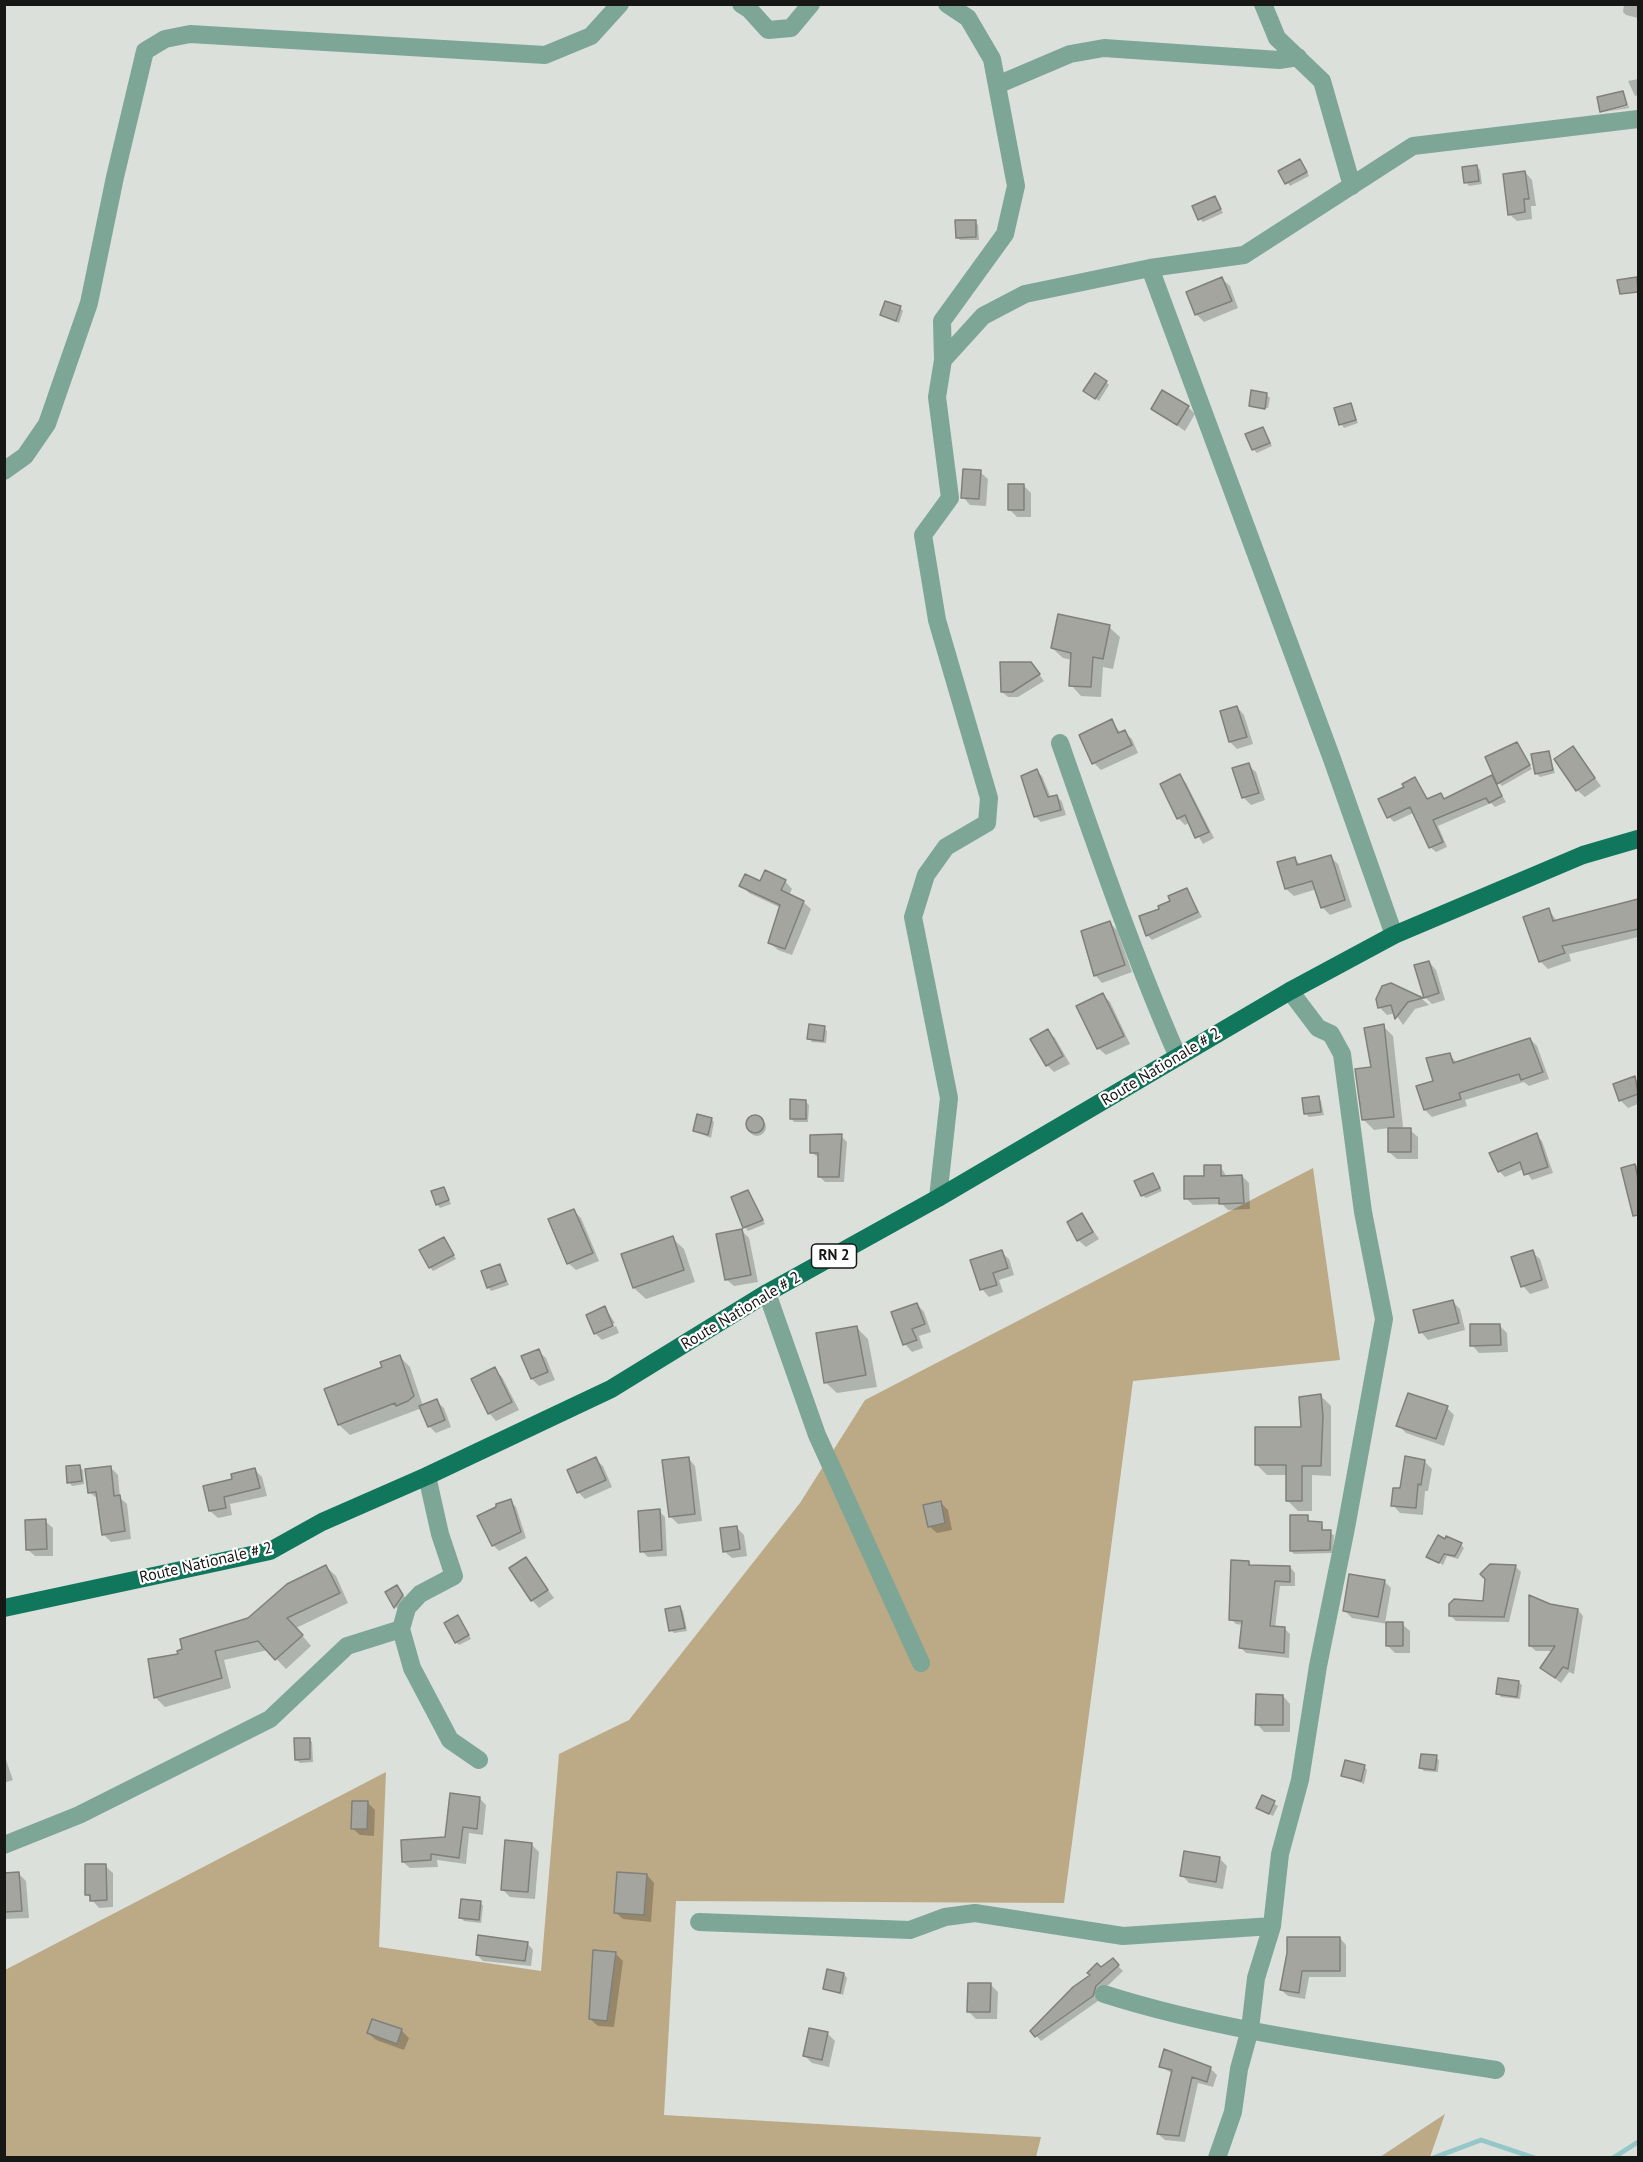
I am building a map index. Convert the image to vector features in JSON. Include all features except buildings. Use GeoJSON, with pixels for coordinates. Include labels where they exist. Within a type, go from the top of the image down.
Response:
{"type":"FeatureCollection","features":[{"type":"Feature","properties":{"kind":"main road","name":"Route Nationale # 2"},"geometry":{"type":"LineString","coordinates":[[4,1608],[270,1551],[322,1522],[427,1476],[611,1389],[767,1293],[938,1198],[1290,991],[1394,935],[1583,855],[1638,839]]}},
{"type":"Feature","properties":{"kind":"street"},"geometry":{"type":"LineString","coordinates":[[4,471],[25,456],[48,424],[89,303],[115,177],[145,51],[165,39],[190,34],[545,55],[591,36],[620,4]]}},
{"type":"Feature","properties":{"kind":"street"},"geometry":{"type":"LineString","coordinates":[[741,4],[768,30],[791,28],[811,4]]}},
{"type":"Feature","properties":{"kind":"street"},"geometry":{"type":"LineString","coordinates":[[938,1198],[949,1098],[913,917],[926,875],[946,847],[987,823],[989,798],[937,620],[923,535],[951,498],[938,397],[943,360],[942,321],[1005,234],[1016,186],[992,58],[968,18],[947,4]]}},
{"type":"Feature","properties":{"kind":"street"},"geometry":{"type":"LineString","coordinates":[[1263,4],[1277,38],[1322,81],[1352,186]]}},
{"type":"Feature","properties":{"kind":"street"},"geometry":{"type":"LineString","coordinates":[[997,85],[1070,54],[1104,48],[1279,60],[1298,57]]}},
{"type":"Feature","properties":{"kind":"street"},"geometry":{"type":"LineString","coordinates":[[943,360],[983,316],[1025,294],[1150,268],[1244,255],[1413,146],[1638,119]]}},
{"type":"Feature","properties":{"kind":"street"},"geometry":{"type":"LineString","coordinates":[[1150,268],[1332,759],[1394,935]]}},
{"type":"Feature","properties":{"kind":"street"},"geometry":{"type":"LineString","coordinates":[[1060,743],[1113,896],[1148,989],[1178,1057]]}},
{"type":"Feature","properties":{"kind":"street"},"geometry":{"type":"LineString","coordinates":[[1216,2157],[1233,2112],[1239,2069],[1250,2029],[1256,1978],[1272,1926],[1280,1854],[1300,1780],[1317,1666],[1348,1517],[1384,1320],[1363,1212],[1342,1054],[1331,1034],[1317,1028],[1290,991]]}},
{"type":"Feature","properties":{"kind":"street"},"geometry":{"type":"LineString","coordinates":[[767,1293],[817,1435],[921,1663]]}},
{"type":"Feature","properties":{"kind":"street"},"geometry":{"type":"LineString","coordinates":[[427,1476],[440,1534],[454,1576],[420,1594],[407,1608],[401,1629],[412,1668],[450,1740],[479,1760]]}},
{"type":"Feature","properties":{"kind":"street"},"geometry":{"type":"LineString","coordinates":[[4,1845],[79,1815],[270,1719],[347,1646],[401,1629]]}},
{"type":"Feature","properties":{"kind":"street"},"geometry":{"type":"LineString","coordinates":[[699,1922],[910,1930],[945,1917],[975,1912],[1123,1936],[1272,1926]]}},
{"type":"Feature","properties":{"kind":"street"},"geometry":{"type":"LineString","coordinates":[[1104,1994],[1149,2008],[1250,2029],[1496,2070]]}},
{"type":"Feature","properties":{"kind":"shaded area"},"geometry":{"type":"Polygon","coordinates":[[[1313,1168],[1340,1360],[1133,1381],[1064,1903],[676,1901],[664,2115],[1041,2137],[1036,2157],[5,2158],[5,1970],[386,1772],[379,1947],[541,1971],[559,1754],[629,1720],[800,1503],[865,1400],[1313,1168]]]}},
{"type":"Feature","properties":{"kind":"shaded area"},"geometry":{"type":"Polygon","coordinates":[[[1445,2114],[1430,2157],[1380,2157],[1445,2114]]]}},
{"type":"Feature","properties":{"kind":"waterway"},"geometry":{"type":"LineString","coordinates":[[1433,2158],[1481,2140],[1535,2158]]}},
{"type":"Feature","properties":{"kind":"waterway"},"geometry":{"type":"LineString","coordinates":[[1613,2158],[1638,2142]]}}]}
